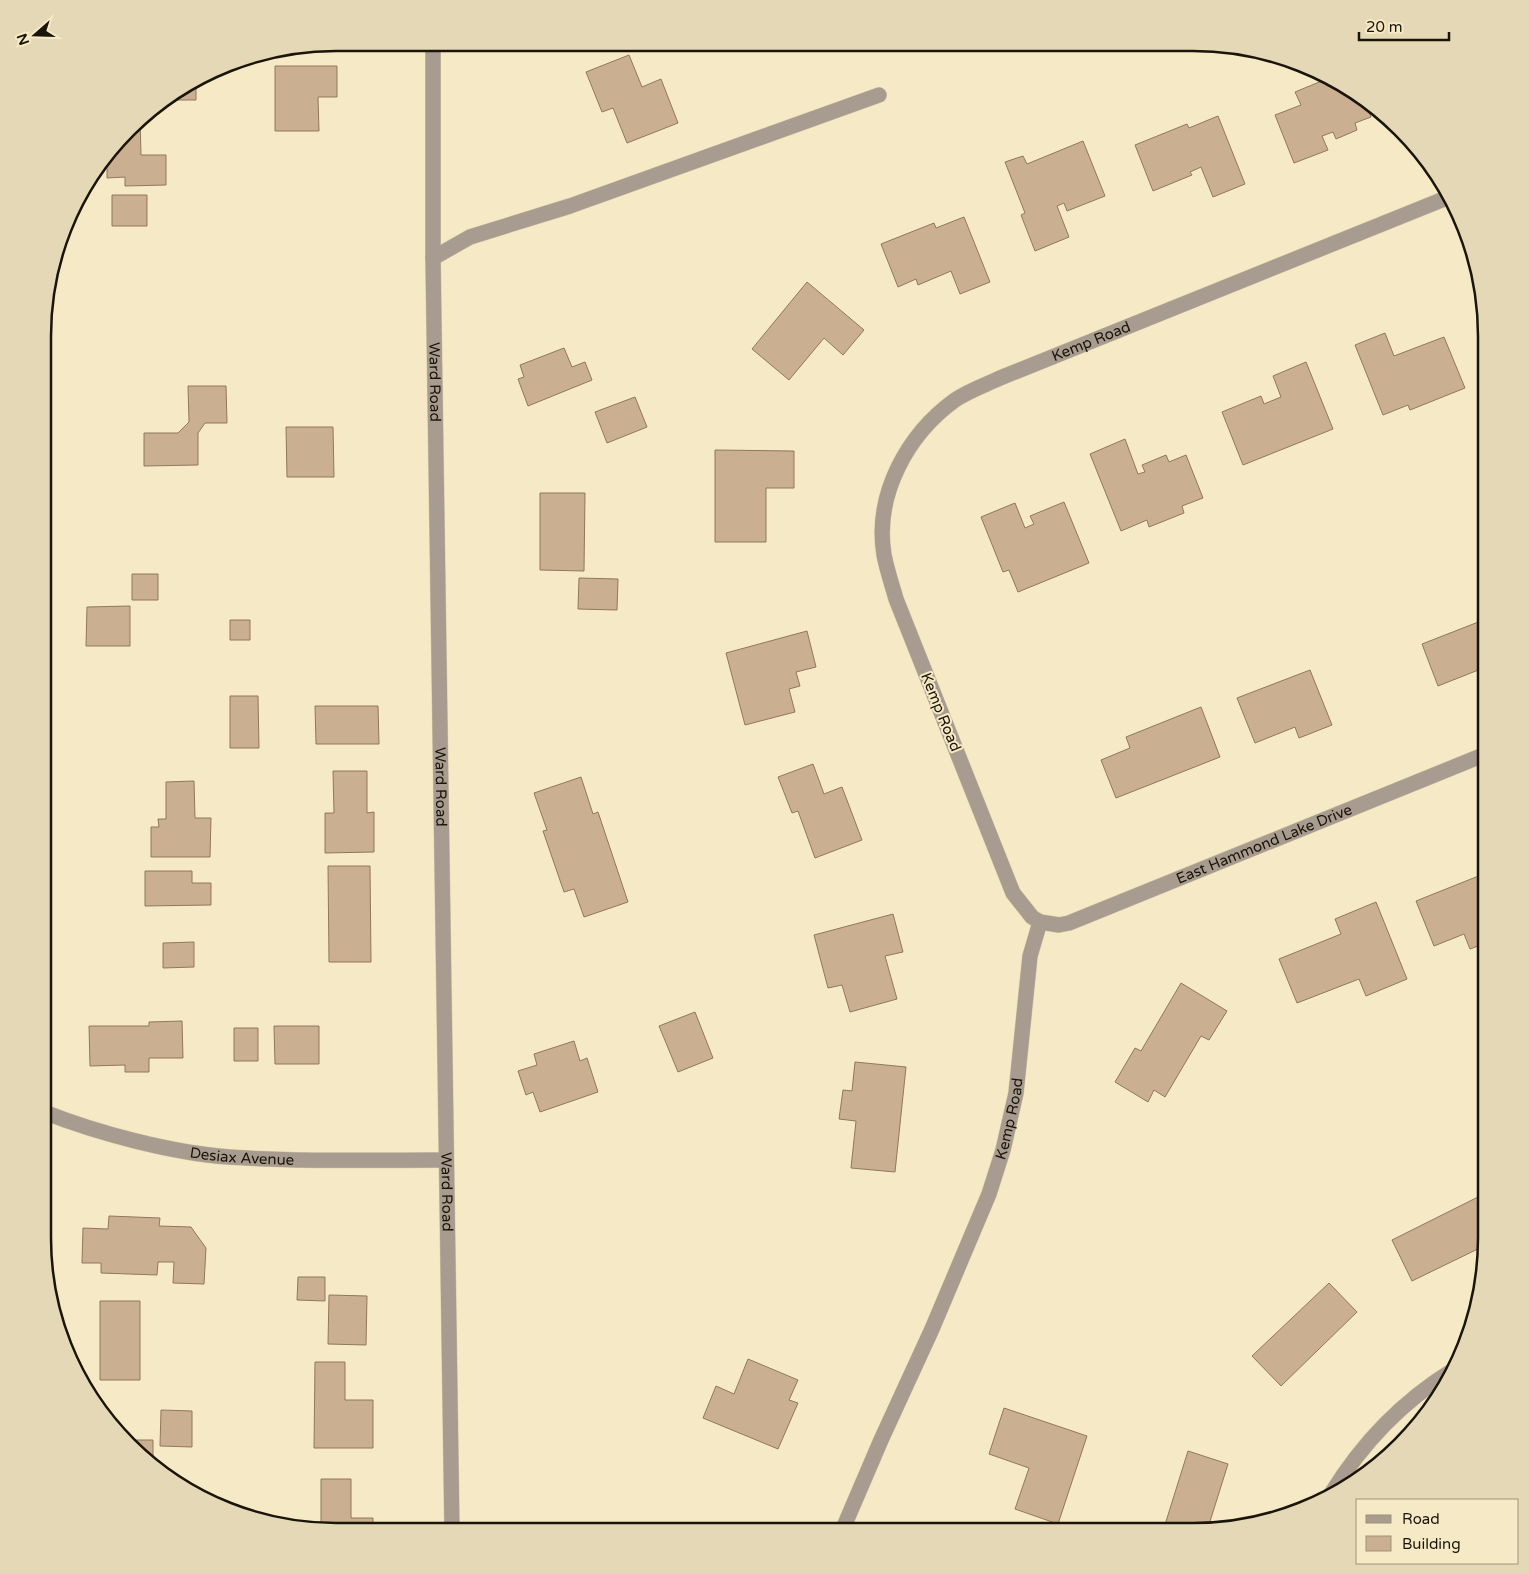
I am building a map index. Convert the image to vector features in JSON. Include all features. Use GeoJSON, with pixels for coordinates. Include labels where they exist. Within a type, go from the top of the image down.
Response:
{"type":"FeatureCollection","features":[{"type":"Feature","properties":{"kind":"street","name":"Ward Road"},"geometry":{"type":"LineString","coordinates":[[432,51],[432,258],[452,1523]]}},
{"type":"Feature","properties":{"kind":"street"},"geometry":{"type":"LineString","coordinates":[[432,258],[470,237],[579,203],[879,95]]}},
{"type":"Feature","properties":{"kind":"street","name":"Kemp Road"},"geometry":{"type":"LineString","coordinates":[[845,1523],[880,1440],[936,1320],[989,1194],[1000,1159],[1016,1093],[1030,956],[1040,922],[1023,908],[1007,880],[896,599],[884,554],[883,521],[892,483],[908,448],[931,419],[957,399],[1000,378],[1443,199]]}},
{"type":"Feature","properties":{"kind":"street","name":"East Hammond Lake Drive"},"geometry":{"type":"LineString","coordinates":[[1040,922],[1059,925],[1069,923],[1478,757]]}},
{"type":"Feature","properties":{"kind":"street","name":"Desiax Avenue"},"geometry":{"type":"LineString","coordinates":[[51,1115],[63,1120],[158,1145],[228,1157],[446,1160]]}},
{"type":"Feature","properties":{"kind":"street"},"geometry":{"type":"LineString","coordinates":[[1338,1483],[1349,1466],[1380,1429],[1418,1394],[1441,1378]]}},
{"type":"Feature","properties":{"kind":"building"},"geometry":{"type":"Polygon","coordinates":[[[629,55],[642,87],[661,79],[678,123],[627,143],[613,108],[602,112],[586,72],[629,55]]]}},
{"type":"Feature","properties":{"kind":"building"},"geometry":{"type":"Polygon","coordinates":[[[275,66],[337,66],[337,97],[318,97],[319,131],[275,131],[275,66]]]}},
{"type":"Feature","properties":{"kind":"building"},"geometry":{"type":"Polygon","coordinates":[[[1320,82],[1351,99],[1369,113],[1371,117],[1355,123],[1357,130],[1336,139],[1333,132],[1322,136],[1328,150],[1294,163],[1275,115],[1301,105],[1295,92],[1320,82]]]}},
{"type":"Feature","properties":{"kind":"building"},"geometry":{"type":"Polygon","coordinates":[[[196,88],[196,100],[177,100],[196,88]]]}},
{"type":"Feature","properties":{"kind":"building"},"geometry":{"type":"Polygon","coordinates":[[[1218,116],[1245,184],[1213,197],[1201,167],[1190,172],[1192,175],[1153,191],[1135,145],[1187,124],[1189,128],[1218,116]]]}},
{"type":"Feature","properties":{"kind":"building"},"geometry":{"type":"Polygon","coordinates":[[[140,130],[141,155],[166,155],[166,185],[125,186],[125,177],[107,178],[107,167],[140,130]]]}},
{"type":"Feature","properties":{"kind":"building"},"geometry":{"type":"Polygon","coordinates":[[[1083,141],[1105,196],[1067,211],[1064,203],[1057,206],[1069,237],[1035,251],[1021,215],[1025,213],[1005,162],[1023,156],[1027,164],[1083,141]]]}},
{"type":"Feature","properties":{"kind":"building"},"geometry":{"type":"Polygon","coordinates":[[[112,195],[147,195],[147,226],[112,226],[112,195]]]}},
{"type":"Feature","properties":{"kind":"building"},"geometry":{"type":"Polygon","coordinates":[[[964,217],[990,282],[960,294],[951,271],[918,285],[916,279],[898,287],[881,244],[934,223],[936,228],[964,217]]]}},
{"type":"Feature","properties":{"kind":"building"},"geometry":{"type":"Polygon","coordinates":[[[807,282],[864,330],[843,355],[824,338],[789,380],[752,349],[807,282]]]}},
{"type":"Feature","properties":{"kind":"building"},"geometry":{"type":"Polygon","coordinates":[[[1385,333],[1394,356],[1444,337],[1465,388],[1410,410],[1408,405],[1383,415],[1355,345],[1385,333]]]}},
{"type":"Feature","properties":{"kind":"building"},"geometry":{"type":"Polygon","coordinates":[[[564,348],[572,367],[585,362],[592,380],[528,406],[518,379],[524,377],[520,365],[564,348]]]}},
{"type":"Feature","properties":{"kind":"building"},"geometry":{"type":"Polygon","coordinates":[[[1306,362],[1333,429],[1243,465],[1222,412],[1261,396],[1264,404],[1281,397],[1273,376],[1306,362]]]}},
{"type":"Feature","properties":{"kind":"building"},"geometry":{"type":"Polygon","coordinates":[[[188,386],[226,386],[227,423],[205,423],[198,433],[198,465],[144,466],[144,433],[178,433],[189,422],[188,386]]]}},
{"type":"Feature","properties":{"kind":"building"},"geometry":{"type":"Polygon","coordinates":[[[635,397],[647,427],[607,443],[595,412],[635,397]]]}},
{"type":"Feature","properties":{"kind":"building"},"geometry":{"type":"Polygon","coordinates":[[[286,427],[333,427],[334,477],[287,477],[286,427]]]}},
{"type":"Feature","properties":{"kind":"building"},"geometry":{"type":"Polygon","coordinates":[[[1125,439],[1138,474],[1145,472],[1142,465],[1166,455],[1169,462],[1186,455],[1203,498],[1182,506],[1184,513],[1149,527],[1147,520],[1121,531],[1090,454],[1125,439]]]}},
{"type":"Feature","properties":{"kind":"building"},"geometry":{"type":"Polygon","coordinates":[[[715,450],[794,451],[794,488],[766,488],[766,542],[715,542],[715,450]]]}},
{"type":"Feature","properties":{"kind":"building"},"geometry":{"type":"Polygon","coordinates":[[[540,493],[585,493],[584,571],[540,570],[540,493]]]}},
{"type":"Feature","properties":{"kind":"building"},"geometry":{"type":"Polygon","coordinates":[[[1064,502],[1089,563],[1018,592],[1009,570],[1003,572],[981,517],[1015,503],[1025,528],[1034,524],[1030,516],[1064,502]]]}},
{"type":"Feature","properties":{"kind":"building"},"geometry":{"type":"Polygon","coordinates":[[[132,574],[158,574],[158,600],[132,600],[132,574]]]}},
{"type":"Feature","properties":{"kind":"building"},"geometry":{"type":"Polygon","coordinates":[[[579,578],[618,579],[617,610],[578,609],[579,578]]]}},
{"type":"Feature","properties":{"kind":"building"},"geometry":{"type":"Polygon","coordinates":[[[130,606],[130,646],[86,646],[87,607],[130,606]]]}},
{"type":"Feature","properties":{"kind":"building"},"geometry":{"type":"Polygon","coordinates":[[[230,620],[250,620],[250,640],[230,640],[230,620]]]}},
{"type":"Feature","properties":{"kind":"building"},"geometry":{"type":"Polygon","coordinates":[[[1478,622],[1478,670],[1438,686],[1422,644],[1478,622]]]}},
{"type":"Feature","properties":{"kind":"building"},"geometry":{"type":"Polygon","coordinates":[[[807,631],[816,667],[796,672],[800,686],[789,689],[795,712],[745,725],[726,653],[807,631]]]}},
{"type":"Feature","properties":{"kind":"building"},"geometry":{"type":"Polygon","coordinates":[[[1310,670],[1332,725],[1299,738],[1295,727],[1255,743],[1237,698],[1310,670]]]}},
{"type":"Feature","properties":{"kind":"building"},"geometry":{"type":"Polygon","coordinates":[[[230,696],[258,696],[259,748],[230,748],[230,696]]]}},
{"type":"Feature","properties":{"kind":"building"},"geometry":{"type":"Polygon","coordinates":[[[315,706],[378,706],[379,744],[316,744],[315,706]]]}},
{"type":"Feature","properties":{"kind":"building"},"geometry":{"type":"Polygon","coordinates":[[[1201,707],[1220,757],[1116,798],[1101,760],[1130,748],[1126,737],[1201,707]]]}},
{"type":"Feature","properties":{"kind":"building"},"geometry":{"type":"Polygon","coordinates":[[[813,764],[824,794],[842,787],[862,840],[815,858],[798,811],[792,813],[778,777],[813,764]]]}},
{"type":"Feature","properties":{"kind":"building"},"geometry":{"type":"Polygon","coordinates":[[[333,771],[367,771],[367,813],[374,812],[374,852],[325,853],[325,813],[334,813],[333,771]]]}},
{"type":"Feature","properties":{"kind":"building"},"geometry":{"type":"Polygon","coordinates":[[[581,777],[593,814],[598,812],[628,902],[584,917],[574,889],[564,892],[543,831],[547,830],[534,793],[581,777]]]}},
{"type":"Feature","properties":{"kind":"building"},"geometry":{"type":"Polygon","coordinates":[[[194,781],[195,818],[211,818],[210,857],[151,857],[151,827],[159,827],[158,819],[166,819],[166,782],[194,781]]]}},
{"type":"Feature","properties":{"kind":"building"},"geometry":{"type":"Polygon","coordinates":[[[328,866],[370,866],[371,962],[329,962],[328,866]]]}},
{"type":"Feature","properties":{"kind":"building"},"geometry":{"type":"Polygon","coordinates":[[[145,871],[192,871],[192,883],[211,883],[211,905],[145,906],[145,871]]]}},
{"type":"Feature","properties":{"kind":"building"},"geometry":{"type":"Polygon","coordinates":[[[1478,876],[1478,946],[1470,949],[1464,934],[1434,946],[1416,901],[1478,876]]]}},
{"type":"Feature","properties":{"kind":"building"},"geometry":{"type":"Polygon","coordinates":[[[1376,902],[1407,979],[1366,996],[1359,979],[1297,1003],[1279,959],[1341,934],[1335,919],[1376,902]]]}},
{"type":"Feature","properties":{"kind":"building"},"geometry":{"type":"Polygon","coordinates":[[[893,914],[903,952],[885,956],[897,999],[850,1012],[842,985],[828,988],[814,935],[893,914]]]}},
{"type":"Feature","properties":{"kind":"building"},"geometry":{"type":"Polygon","coordinates":[[[194,942],[194,967],[163,968],[163,943],[194,942]]]}},
{"type":"Feature","properties":{"kind":"building"},"geometry":{"type":"Polygon","coordinates":[[[1181,983],[1227,1011],[1209,1040],[1201,1036],[1165,1097],[1154,1090],[1148,1102],[1115,1082],[1135,1048],[1141,1051],[1181,983]]]}},
{"type":"Feature","properties":{"kind":"building"},"geometry":{"type":"Polygon","coordinates":[[[695,1012],[713,1058],[678,1072],[659,1026],[695,1012]]]}},
{"type":"Feature","properties":{"kind":"building"},"geometry":{"type":"Polygon","coordinates":[[[182,1021],[183,1058],[149,1058],[149,1072],[125,1072],[125,1065],[90,1066],[89,1026],[149,1026],[149,1022],[182,1021]]]}},
{"type":"Feature","properties":{"kind":"building"},"geometry":{"type":"Polygon","coordinates":[[[274,1026],[319,1026],[319,1064],[275,1064],[274,1026]]]}},
{"type":"Feature","properties":{"kind":"building"},"geometry":{"type":"Polygon","coordinates":[[[234,1028],[258,1028],[258,1061],[234,1061],[234,1028]]]}},
{"type":"Feature","properties":{"kind":"building"},"geometry":{"type":"Polygon","coordinates":[[[574,1041],[580,1061],[587,1058],[598,1092],[540,1112],[533,1092],[526,1095],[518,1071],[537,1065],[534,1054],[574,1041]]]}},
{"type":"Feature","properties":{"kind":"building"},"geometry":{"type":"Polygon","coordinates":[[[855,1062],[906,1067],[895,1172],[851,1168],[856,1121],[839,1119],[843,1090],[852,1091],[855,1062]]]}},
{"type":"Feature","properties":{"kind":"building"},"geometry":{"type":"Polygon","coordinates":[[[1478,1197],[1477,1249],[1412,1281],[1392,1240],[1478,1197]]]}},
{"type":"Feature","properties":{"kind":"building"},"geometry":{"type":"Polygon","coordinates":[[[109,1216],[160,1218],[159,1226],[191,1227],[206,1248],[204,1284],[173,1283],[174,1262],[158,1262],[157,1275],[101,1273],[101,1263],[82,1263],[83,1228],[108,1229],[109,1216]]]}},
{"type":"Feature","properties":{"kind":"building"},"geometry":{"type":"Polygon","coordinates":[[[298,1277],[325,1277],[325,1301],[297,1300],[298,1277]]]}},
{"type":"Feature","properties":{"kind":"building"},"geometry":{"type":"Polygon","coordinates":[[[1329,1283],[1357,1312],[1281,1386],[1252,1356],[1329,1283]]]}},
{"type":"Feature","properties":{"kind":"building"},"geometry":{"type":"Polygon","coordinates":[[[329,1295],[367,1296],[366,1345],[328,1344],[329,1295]]]}},
{"type":"Feature","properties":{"kind":"building"},"geometry":{"type":"Polygon","coordinates":[[[100,1301],[140,1301],[140,1380],[100,1380],[100,1301]]]}},
{"type":"Feature","properties":{"kind":"building"},"geometry":{"type":"Polygon","coordinates":[[[748,1359],[798,1380],[789,1400],[798,1403],[778,1449],[703,1418],[716,1386],[734,1394],[748,1359]]]}},
{"type":"Feature","properties":{"kind":"building"},"geometry":{"type":"Polygon","coordinates":[[[315,1362],[345,1362],[345,1400],[373,1400],[373,1448],[314,1448],[315,1362]]]}},
{"type":"Feature","properties":{"kind":"building"},"geometry":{"type":"Polygon","coordinates":[[[1004,1408],[1087,1436],[1058,1523],[1015,1509],[1029,1468],[989,1454],[1004,1408]]]}},
{"type":"Feature","properties":{"kind":"building"},"geometry":{"type":"Polygon","coordinates":[[[161,1410],[192,1411],[192,1447],[160,1446],[161,1410]]]}},
{"type":"Feature","properties":{"kind":"building"},"geometry":{"type":"Polygon","coordinates":[[[136,1440],[153,1440],[153,1456],[136,1440]]]}},
{"type":"Feature","properties":{"kind":"building"},"geometry":{"type":"Polygon","coordinates":[[[1188,1451],[1228,1464],[1210,1522],[1166,1523],[1188,1451]]]}},
{"type":"Feature","properties":{"kind":"building"},"geometry":{"type":"Polygon","coordinates":[[[321,1479],[351,1479],[351,1518],[373,1518],[373,1523],[321,1522],[321,1479]]]}}]}
